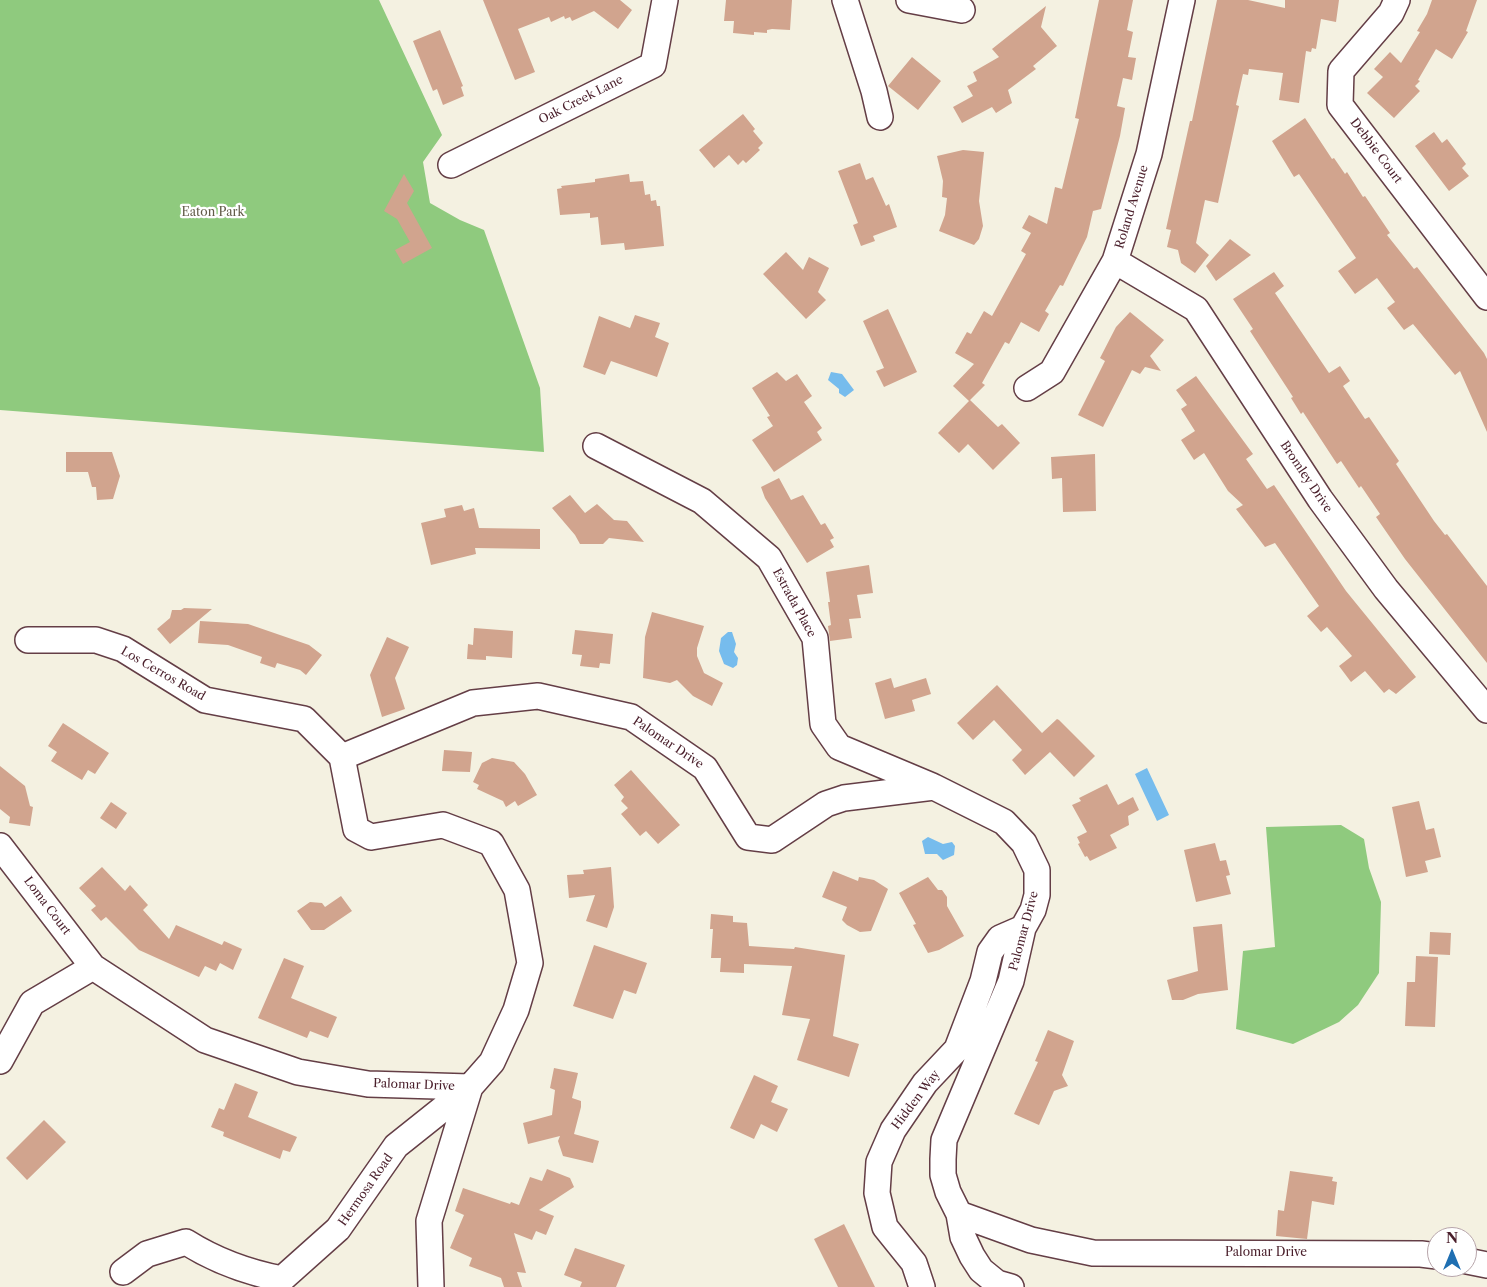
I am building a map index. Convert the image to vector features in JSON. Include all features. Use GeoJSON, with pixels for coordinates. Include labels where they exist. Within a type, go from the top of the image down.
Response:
{"type":"FeatureCollection","features":[{"type":"Feature","properties":{"kind":"street","name":"Oak Creek Lane"},"geometry":{"type":"LineString","coordinates":[[451,165],[652,65],[665,0]]}},
{"type":"Feature","properties":{"kind":"street"},"geometry":{"type":"LineString","coordinates":[[845,0],[880,117]]}},
{"type":"Feature","properties":{"kind":"street"},"geometry":{"type":"LineString","coordinates":[[909,0],[962,10]]}},
{"type":"Feature","properties":{"kind":"street","name":"Roland Avenue"},"geometry":{"type":"LineString","coordinates":[[1027,388],[1052,372],[1116,261],[1149,154],[1182,0]]}},
{"type":"Feature","properties":{"kind":"street","name":"Debbie Court"},"geometry":{"type":"LineString","coordinates":[[1397,0],[1391,13],[1341,71],[1340,105],[1487,297]]}},
{"type":"Feature","properties":{"kind":"street","name":"Bromley Drive"},"geometry":{"type":"LineString","coordinates":[[1116,261],[1196,309],[1320,499],[1386,589],[1487,710]]}},
{"type":"Feature","properties":{"kind":"street","name":"Estrada Place"},"geometry":{"type":"LineString","coordinates":[[596,446],[702,501],[769,558],[815,638],[822,724],[839,747],[934,787]]}},
{"type":"Feature","properties":{"kind":"street","name":"Los Cerros Road"},"geometry":{"type":"LineString","coordinates":[[28,640],[96,640],[123,649],[205,700],[304,719],[342,757]]}},
{"type":"Feature","properties":{"kind":"street","name":"Palomar Drive"},"geometry":{"type":"LineString","coordinates":[[94,968],[205,1040],[298,1072],[368,1084],[470,1087],[492,1062],[516,1010],[530,963],[517,890],[491,842],[443,824],[371,838],[356,829],[342,757],[473,703],[538,696],[631,717],[705,768],[748,837],[772,840],[826,804],[844,798],[934,787],[1004,822],[1024,843],[1036,870],[1037,895],[1033,910],[1023,928],[1011,981],[944,1140],[943,1175],[948,1192],[959,1214],[1032,1240],[1093,1253],[1427,1255]]}},
{"type":"Feature","properties":{"kind":"street","name":"Loma Court"},"geometry":{"type":"LineString","coordinates":[[0,846],[94,968]]}},
{"type":"Feature","properties":{"kind":"street","name":"Hidden Way"},"geometry":{"type":"LineString","coordinates":[[922,1287],[914,1262],[885,1226],[877,1193],[879,1162],[893,1130],[925,1083],[957,1049],[983,981],[990,952],[1000,938],[1023,928]]}},
{"type":"Feature","properties":{"kind":"street"},"geometry":{"type":"LineString","coordinates":[[0,1061],[32,1003],[94,968]]}},
{"type":"Feature","properties":{"kind":"street"},"geometry":{"type":"LineString","coordinates":[[431,1287],[429,1221],[470,1087]]}},
{"type":"Feature","properties":{"kind":"street","name":"Hermosa Road"},"geometry":{"type":"LineString","coordinates":[[123,1272],[147,1254],[186,1242],[211,1258],[248,1272],[282,1279],[338,1229],[396,1146],[470,1087]]}},
{"type":"Feature","properties":{"kind":"street"},"geometry":{"type":"LineString","coordinates":[[959,1214],[963,1237],[982,1270],[997,1283],[1011,1287]]}},
{"type":"Feature","properties":{"kind":"green space","name":"Eaton Park"},"geometry":{"type":"Polygon","coordinates":[[[0,0],[379,0],[442,135],[423,162],[430,203],[460,220],[484,230],[540,388],[544,452],[0,410],[0,0]]]}},
{"type":"Feature","properties":{"kind":"green space"},"geometry":{"type":"Polygon","coordinates":[[[1341,825],[1364,839],[1369,868],[1381,902],[1379,973],[1358,1005],[1339,1022],[1293,1044],[1236,1029],[1243,951],[1275,947],[1266,827],[1341,825]]]}},
{"type":"Feature","properties":{"kind":"water"},"geometry":{"type":"Polygon","coordinates":[[[831,372],[842,374],[854,390],[845,397],[839,393],[839,389],[828,380],[831,372]]]}},
{"type":"Feature","properties":{"kind":"water"},"geometry":{"type":"Polygon","coordinates":[[[728,632],[732,632],[736,644],[734,652],[738,658],[737,665],[733,668],[724,664],[719,651],[721,638],[728,632]]]}},
{"type":"Feature","properties":{"kind":"water"},"geometry":{"type":"Polygon","coordinates":[[[1147,768],[1169,815],[1157,821],[1135,774],[1147,768]]]}},
{"type":"Feature","properties":{"kind":"water"},"geometry":{"type":"Polygon","coordinates":[[[928,837],[943,844],[952,842],[955,846],[954,855],[943,860],[937,854],[925,854],[922,841],[928,837]]]}},
{"type":"Feature","properties":{"kind":"building"},"geometry":{"type":"Polygon","coordinates":[[[483,0],[620,0],[632,10],[618,29],[594,11],[572,21],[570,17],[565,19],[564,16],[551,22],[549,17],[518,29],[535,72],[515,80],[483,0]]]}},
{"type":"Feature","properties":{"kind":"building"},"geometry":{"type":"Polygon","coordinates":[[[726,0],[792,0],[790,30],[772,29],[767,30],[767,33],[754,32],[754,35],[733,33],[734,21],[724,21],[726,0]]]}},
{"type":"Feature","properties":{"kind":"building"},"geometry":{"type":"Polygon","coordinates":[[[1099,0],[1133,0],[1127,30],[1133,32],[1128,57],[1136,58],[1132,80],[1123,78],[1117,106],[1125,108],[1120,136],[1101,209],[1093,211],[1087,237],[1063,286],[1060,285],[1045,311],[1049,314],[1039,332],[1021,322],[1009,344],[1005,342],[982,383],[985,385],[970,400],[998,427],[1002,424],[1020,443],[993,470],[968,444],[959,453],[938,433],[969,401],[953,386],[974,364],[955,353],[967,332],[971,334],[984,311],[992,316],[1026,254],[1021,251],[1031,233],[1022,228],[1029,215],[1047,224],[1055,187],[1062,189],[1079,119],[1075,118],[1099,0]]]}},
{"type":"Feature","properties":{"kind":"building"},"geometry":{"type":"Polygon","coordinates":[[[1217,0],[1248,0],[1285,8],[1285,0],[1339,0],[1336,22],[1321,19],[1316,49],[1312,48],[1311,52],[1306,51],[1299,103],[1279,100],[1283,73],[1249,69],[1248,75],[1243,74],[1236,105],[1239,106],[1218,203],[1205,200],[1196,243],[1209,255],[1195,273],[1181,263],[1178,250],[1167,247],[1171,230],[1166,229],[1190,121],[1192,121],[1217,0]]]}},
{"type":"Feature","properties":{"kind":"building"},"geometry":{"type":"Polygon","coordinates":[[[1432,0],[1477,0],[1466,31],[1468,32],[1452,59],[1436,49],[1418,80],[1420,81],[1415,86],[1420,91],[1394,118],[1367,93],[1383,77],[1374,69],[1390,52],[1401,63],[1420,32],[1417,31],[1427,14],[1432,0]]]}},
{"type":"Feature","properties":{"kind":"building"},"geometry":{"type":"Polygon","coordinates":[[[1046,6],[1041,27],[1057,46],[1033,66],[1036,69],[1008,90],[1012,103],[996,113],[992,107],[962,123],[953,107],[973,96],[967,86],[977,81],[973,72],[999,57],[992,49],[1046,6]]]}},
{"type":"Feature","properties":{"kind":"building"},"geometry":{"type":"Polygon","coordinates":[[[440,30],[463,86],[461,87],[464,96],[443,105],[437,89],[433,91],[413,41],[440,30]]]}},
{"type":"Feature","properties":{"kind":"building"},"geometry":{"type":"Polygon","coordinates":[[[912,57],[941,81],[918,110],[888,86],[912,57]]]}},
{"type":"Feature","properties":{"kind":"building"},"geometry":{"type":"Polygon","coordinates":[[[743,114],[763,143],[758,148],[760,150],[746,163],[743,160],[738,165],[729,155],[714,168],[699,150],[743,114]]]}},
{"type":"Feature","properties":{"kind":"building"},"geometry":{"type":"Polygon","coordinates":[[[1305,118],[1332,159],[1334,158],[1345,174],[1347,172],[1363,197],[1365,196],[1390,233],[1387,235],[1414,269],[1417,267],[1484,353],[1487,359],[1487,432],[1460,371],[1455,375],[1413,324],[1404,330],[1387,308],[1395,302],[1377,278],[1355,294],[1338,271],[1356,258],[1299,174],[1294,177],[1272,141],[1305,118]]]}},
{"type":"Feature","properties":{"kind":"building"},"geometry":{"type":"Polygon","coordinates":[[[1434,132],[1442,143],[1447,139],[1466,164],[1462,168],[1469,176],[1449,191],[1415,146],[1434,132]]]}},
{"type":"Feature","properties":{"kind":"building"},"geometry":{"type":"Polygon","coordinates":[[[963,150],[984,152],[979,201],[983,226],[979,239],[974,245],[939,231],[945,215],[947,198],[942,197],[943,181],[937,156],[963,150]]]}},
{"type":"Feature","properties":{"kind":"building"},"geometry":{"type":"Polygon","coordinates":[[[860,163],[866,180],[873,177],[886,206],[889,204],[897,227],[873,236],[875,241],[861,246],[853,225],[858,223],[838,171],[860,163]]]}},
{"type":"Feature","properties":{"kind":"building"},"geometry":{"type":"Polygon","coordinates":[[[404,174],[414,191],[407,203],[432,248],[403,264],[395,250],[410,242],[397,219],[384,211],[404,174]]]}},
{"type":"Feature","properties":{"kind":"building"},"geometry":{"type":"Polygon","coordinates":[[[629,174],[630,182],[643,181],[645,195],[650,194],[651,201],[656,200],[657,206],[660,206],[664,246],[625,250],[624,243],[601,245],[598,217],[590,218],[590,213],[560,215],[557,189],[562,188],[561,186],[595,182],[595,179],[629,174]]]}},
{"type":"Feature","properties":{"kind":"building"},"geometry":{"type":"Polygon","coordinates":[[[1230,239],[1251,255],[1216,281],[1206,266],[1230,239]]]}},
{"type":"Feature","properties":{"kind":"building"},"geometry":{"type":"Polygon","coordinates":[[[786,252],[803,270],[809,257],[829,268],[818,292],[826,300],[806,319],[763,274],[786,252]]]}},
{"type":"Feature","properties":{"kind":"building"},"geometry":{"type":"Polygon","coordinates":[[[1274,272],[1284,286],[1275,293],[1329,373],[1340,366],[1350,381],[1343,386],[1365,419],[1369,417],[1399,461],[1396,464],[1434,521],[1445,535],[1447,534],[1487,586],[1487,663],[1405,559],[1376,517],[1380,514],[1361,486],[1359,488],[1341,461],[1337,464],[1303,412],[1301,414],[1291,398],[1293,397],[1250,331],[1253,329],[1233,299],[1274,272]]]}},
{"type":"Feature","properties":{"kind":"building"},"geometry":{"type":"Polygon","coordinates":[[[888,309],[917,372],[884,387],[876,371],[884,368],[863,321],[888,309]]]}},
{"type":"Feature","properties":{"kind":"building"},"geometry":{"type":"Polygon","coordinates":[[[1130,312],[1164,340],[1150,356],[1161,371],[1145,367],[1140,374],[1132,370],[1103,427],[1078,415],[1105,361],[1100,358],[1116,327],[1130,312]]]}},
{"type":"Feature","properties":{"kind":"building"},"geometry":{"type":"Polygon","coordinates":[[[635,315],[660,323],[655,337],[669,343],[657,377],[611,361],[605,375],[583,367],[599,316],[630,328],[635,315]]]}},
{"type":"Feature","properties":{"kind":"building"},"geometry":{"type":"Polygon","coordinates":[[[777,372],[786,381],[797,374],[812,396],[804,402],[822,428],[817,432],[822,440],[774,472],[752,440],[773,426],[767,417],[770,416],[752,388],[777,372]]]}},
{"type":"Feature","properties":{"kind":"building"},"geometry":{"type":"Polygon","coordinates":[[[1196,376],[1253,454],[1246,459],[1267,489],[1274,485],[1346,591],[1416,677],[1396,694],[1389,689],[1384,693],[1365,671],[1351,682],[1339,666],[1352,656],[1327,627],[1321,632],[1307,616],[1319,606],[1275,543],[1265,547],[1236,509],[1243,505],[1228,491],[1204,453],[1194,460],[1181,440],[1195,431],[1181,409],[1187,405],[1176,390],[1196,376]]]}},
{"type":"Feature","properties":{"kind":"building"},"geometry":{"type":"Polygon","coordinates":[[[66,452],[112,452],[120,476],[113,499],[97,500],[96,487],[92,487],[88,472],[66,472],[66,452]]]}},
{"type":"Feature","properties":{"kind":"building"},"geometry":{"type":"Polygon","coordinates":[[[1095,454],[1096,511],[1063,512],[1062,478],[1052,479],[1051,457],[1095,454]]]}},
{"type":"Feature","properties":{"kind":"building"},"geometry":{"type":"Polygon","coordinates":[[[779,478],[791,500],[803,495],[821,525],[825,523],[834,538],[830,540],[834,547],[807,563],[765,498],[761,487],[779,478]]]}},
{"type":"Feature","properties":{"kind":"building"},"geometry":{"type":"Polygon","coordinates":[[[570,495],[585,513],[597,504],[614,520],[627,521],[644,542],[609,538],[603,544],[580,544],[575,535],[552,508],[570,495]]]}},
{"type":"Feature","properties":{"kind":"building"},"geometry":{"type":"Polygon","coordinates":[[[462,505],[464,511],[474,508],[479,528],[540,529],[540,549],[475,548],[476,554],[431,565],[421,523],[446,517],[444,509],[462,505]]]}},
{"type":"Feature","properties":{"kind":"building"},"geometry":{"type":"Polygon","coordinates":[[[869,565],[873,593],[857,595],[861,618],[849,619],[852,638],[830,641],[828,626],[831,625],[828,602],[830,602],[826,572],[869,565]]]}},
{"type":"Feature","properties":{"kind":"building"},"geometry":{"type":"Polygon","coordinates":[[[184,608],[212,609],[170,644],[157,629],[170,618],[172,610],[184,608]]]}},
{"type":"Feature","properties":{"kind":"building"},"geometry":{"type":"Polygon","coordinates":[[[652,612],[704,626],[697,648],[697,656],[704,673],[723,683],[712,706],[693,696],[677,680],[670,683],[643,678],[645,637],[652,612]]]}},
{"type":"Feature","properties":{"kind":"building"},"geometry":{"type":"Polygon","coordinates":[[[200,621],[248,624],[309,645],[322,655],[306,675],[300,670],[277,663],[275,668],[260,663],[262,657],[228,645],[198,643],[200,621]]]}},
{"type":"Feature","properties":{"kind":"building"},"geometry":{"type":"Polygon","coordinates":[[[474,628],[513,631],[512,658],[486,656],[486,660],[467,659],[468,644],[473,645],[474,628]]]}},
{"type":"Feature","properties":{"kind":"building"},"geometry":{"type":"Polygon","coordinates":[[[575,630],[613,634],[610,664],[600,663],[599,668],[580,666],[582,655],[572,654],[575,630]]]}},
{"type":"Feature","properties":{"kind":"building"},"geometry":{"type":"Polygon","coordinates":[[[387,637],[409,647],[395,678],[405,709],[382,717],[370,675],[387,637]]]}},
{"type":"Feature","properties":{"kind":"building"},"geometry":{"type":"Polygon","coordinates":[[[891,678],[894,688],[926,678],[931,694],[912,700],[915,711],[885,719],[875,683],[891,678]]]}},
{"type":"Feature","properties":{"kind":"building"},"geometry":{"type":"Polygon","coordinates":[[[997,685],[1042,733],[1057,719],[1095,756],[1074,777],[1050,752],[1025,775],[1012,760],[1022,750],[994,720],[973,740],[957,723],[997,685]]]}},
{"type":"Feature","properties":{"kind":"building"},"geometry":{"type":"Polygon","coordinates":[[[63,723],[109,753],[95,774],[88,770],[82,780],[51,761],[57,752],[48,746],[63,723]]]}},
{"type":"Feature","properties":{"kind":"building"},"geometry":{"type":"Polygon","coordinates":[[[444,750],[472,752],[470,772],[442,771],[444,750]]]}},
{"type":"Feature","properties":{"kind":"building"},"geometry":{"type":"Polygon","coordinates":[[[492,758],[514,762],[525,774],[537,795],[518,806],[515,801],[506,807],[503,801],[477,789],[479,785],[473,782],[482,763],[492,758]]]}},
{"type":"Feature","properties":{"kind":"building"},"geometry":{"type":"Polygon","coordinates":[[[0,766],[25,786],[30,806],[33,807],[30,826],[9,823],[10,817],[0,809],[0,766]]]}},
{"type":"Feature","properties":{"kind":"building"},"geometry":{"type":"Polygon","coordinates":[[[631,770],[680,825],[658,844],[646,831],[640,836],[621,814],[628,808],[621,801],[624,797],[614,785],[631,770]]]}},
{"type":"Feature","properties":{"kind":"building"},"geometry":{"type":"Polygon","coordinates":[[[1107,784],[1118,805],[1133,797],[1139,810],[1128,816],[1129,825],[1110,835],[1117,848],[1090,861],[1087,856],[1085,857],[1078,844],[1080,843],[1077,837],[1087,832],[1072,805],[1081,801],[1079,798],[1107,784]]]}},
{"type":"Feature","properties":{"kind":"building"},"geometry":{"type":"Polygon","coordinates":[[[1419,801],[1426,830],[1434,828],[1441,857],[1425,861],[1428,872],[1406,877],[1392,807],[1419,801]]]}},
{"type":"Feature","properties":{"kind":"building"},"geometry":{"type":"Polygon","coordinates":[[[111,802],[127,813],[116,829],[100,818],[111,802]]]}},
{"type":"Feature","properties":{"kind":"building"},"geometry":{"type":"Polygon","coordinates":[[[1215,843],[1220,861],[1226,860],[1230,875],[1226,876],[1231,894],[1196,902],[1184,850],[1215,843]]]}},
{"type":"Feature","properties":{"kind":"building"},"geometry":{"type":"Polygon","coordinates":[[[102,867],[125,891],[130,885],[148,905],[143,910],[169,939],[176,925],[222,945],[224,941],[242,949],[233,970],[220,963],[216,971],[205,966],[199,977],[139,950],[106,917],[101,921],[91,910],[96,906],[79,888],[102,867]]]}},
{"type":"Feature","properties":{"kind":"building"},"geometry":{"type":"Polygon","coordinates":[[[611,867],[614,907],[607,928],[586,921],[595,895],[569,898],[567,875],[584,874],[583,870],[611,867]]]}},
{"type":"Feature","properties":{"kind":"building"},"geometry":{"type":"Polygon","coordinates":[[[833,871],[858,881],[859,877],[874,880],[888,889],[871,931],[860,932],[847,925],[842,920],[847,907],[822,897],[833,871]]]}},
{"type":"Feature","properties":{"kind":"building"},"geometry":{"type":"Polygon","coordinates":[[[928,877],[938,890],[942,890],[947,897],[947,906],[964,936],[939,950],[928,953],[913,925],[916,924],[899,893],[928,877]]]}},
{"type":"Feature","properties":{"kind":"building"},"geometry":{"type":"Polygon","coordinates":[[[341,896],[352,911],[324,930],[311,930],[297,911],[310,902],[322,903],[325,907],[341,896]]]}},
{"type":"Feature","properties":{"kind":"building"},"geometry":{"type":"Polygon","coordinates":[[[711,914],[733,916],[733,922],[747,923],[749,946],[794,949],[795,947],[845,955],[833,1036],[859,1044],[849,1077],[797,1060],[810,1019],[782,1015],[792,966],[744,964],[744,973],[720,972],[721,958],[711,958],[713,929],[710,929],[711,914]]]}},
{"type":"Feature","properties":{"kind":"building"},"geometry":{"type":"Polygon","coordinates":[[[1222,924],[1228,990],[1198,994],[1183,1000],[1172,1000],[1167,980],[1198,971],[1193,927],[1222,924]]]}},
{"type":"Feature","properties":{"kind":"building"},"geometry":{"type":"Polygon","coordinates":[[[1430,932],[1451,933],[1450,955],[1429,954],[1430,932]]]}},
{"type":"Feature","properties":{"kind":"building"},"geometry":{"type":"Polygon","coordinates":[[[594,945],[647,963],[636,994],[624,990],[613,1019],[573,1006],[594,945]]]}},
{"type":"Feature","properties":{"kind":"building"},"geometry":{"type":"Polygon","coordinates":[[[1416,956],[1438,957],[1435,1027],[1405,1026],[1407,982],[1415,982],[1416,956]]]}},
{"type":"Feature","properties":{"kind":"building"},"geometry":{"type":"Polygon","coordinates":[[[284,958],[304,966],[291,998],[337,1017],[328,1038],[310,1031],[307,1038],[258,1018],[284,958]]]}},
{"type":"Feature","properties":{"kind":"building"},"geometry":{"type":"Polygon","coordinates":[[[1048,1030],[1074,1041],[1062,1075],[1068,1086],[1054,1091],[1039,1125],[1014,1114],[1038,1062],[1035,1061],[1048,1030]]]}},
{"type":"Feature","properties":{"kind":"building"},"geometry":{"type":"Polygon","coordinates":[[[554,1068],[578,1073],[572,1098],[581,1101],[581,1107],[574,1134],[599,1141],[593,1163],[563,1156],[558,1141],[560,1136],[528,1144],[523,1123],[552,1115],[555,1090],[550,1088],[554,1068]]]}},
{"type":"Feature","properties":{"kind":"building"},"geometry":{"type":"Polygon","coordinates":[[[754,1075],[778,1086],[771,1102],[788,1109],[777,1132],[761,1124],[754,1139],[730,1128],[754,1075]]]}},
{"type":"Feature","properties":{"kind":"building"},"geometry":{"type":"Polygon","coordinates":[[[235,1083],[258,1092],[248,1117],[297,1137],[290,1152],[283,1150],[280,1159],[223,1136],[224,1132],[211,1127],[219,1108],[224,1110],[235,1083]]]}},
{"type":"Feature","properties":{"kind":"building"},"geometry":{"type":"Polygon","coordinates":[[[44,1120],[66,1142],[27,1180],[6,1158],[44,1120]]]}},
{"type":"Feature","properties":{"kind":"building"},"geometry":{"type":"Polygon","coordinates":[[[547,1169],[570,1178],[574,1187],[539,1210],[554,1216],[546,1235],[536,1231],[532,1240],[514,1233],[526,1273],[517,1272],[522,1287],[504,1287],[501,1278],[469,1266],[472,1258],[450,1248],[464,1215],[455,1211],[463,1188],[510,1204],[511,1202],[519,1205],[530,1177],[542,1181],[547,1169]]]}},
{"type":"Feature","properties":{"kind":"building"},"geometry":{"type":"Polygon","coordinates":[[[1290,1171],[1333,1177],[1332,1181],[1337,1182],[1334,1205],[1312,1201],[1307,1239],[1276,1236],[1278,1210],[1284,1211],[1290,1171]]]}},
{"type":"Feature","properties":{"kind":"building"},"geometry":{"type":"Polygon","coordinates":[[[844,1224],[875,1287],[838,1287],[814,1239],[844,1224]]]}},
{"type":"Feature","properties":{"kind":"building"},"geometry":{"type":"Polygon","coordinates":[[[575,1248],[625,1265],[616,1287],[580,1287],[582,1282],[564,1275],[575,1248]]]}}]}
